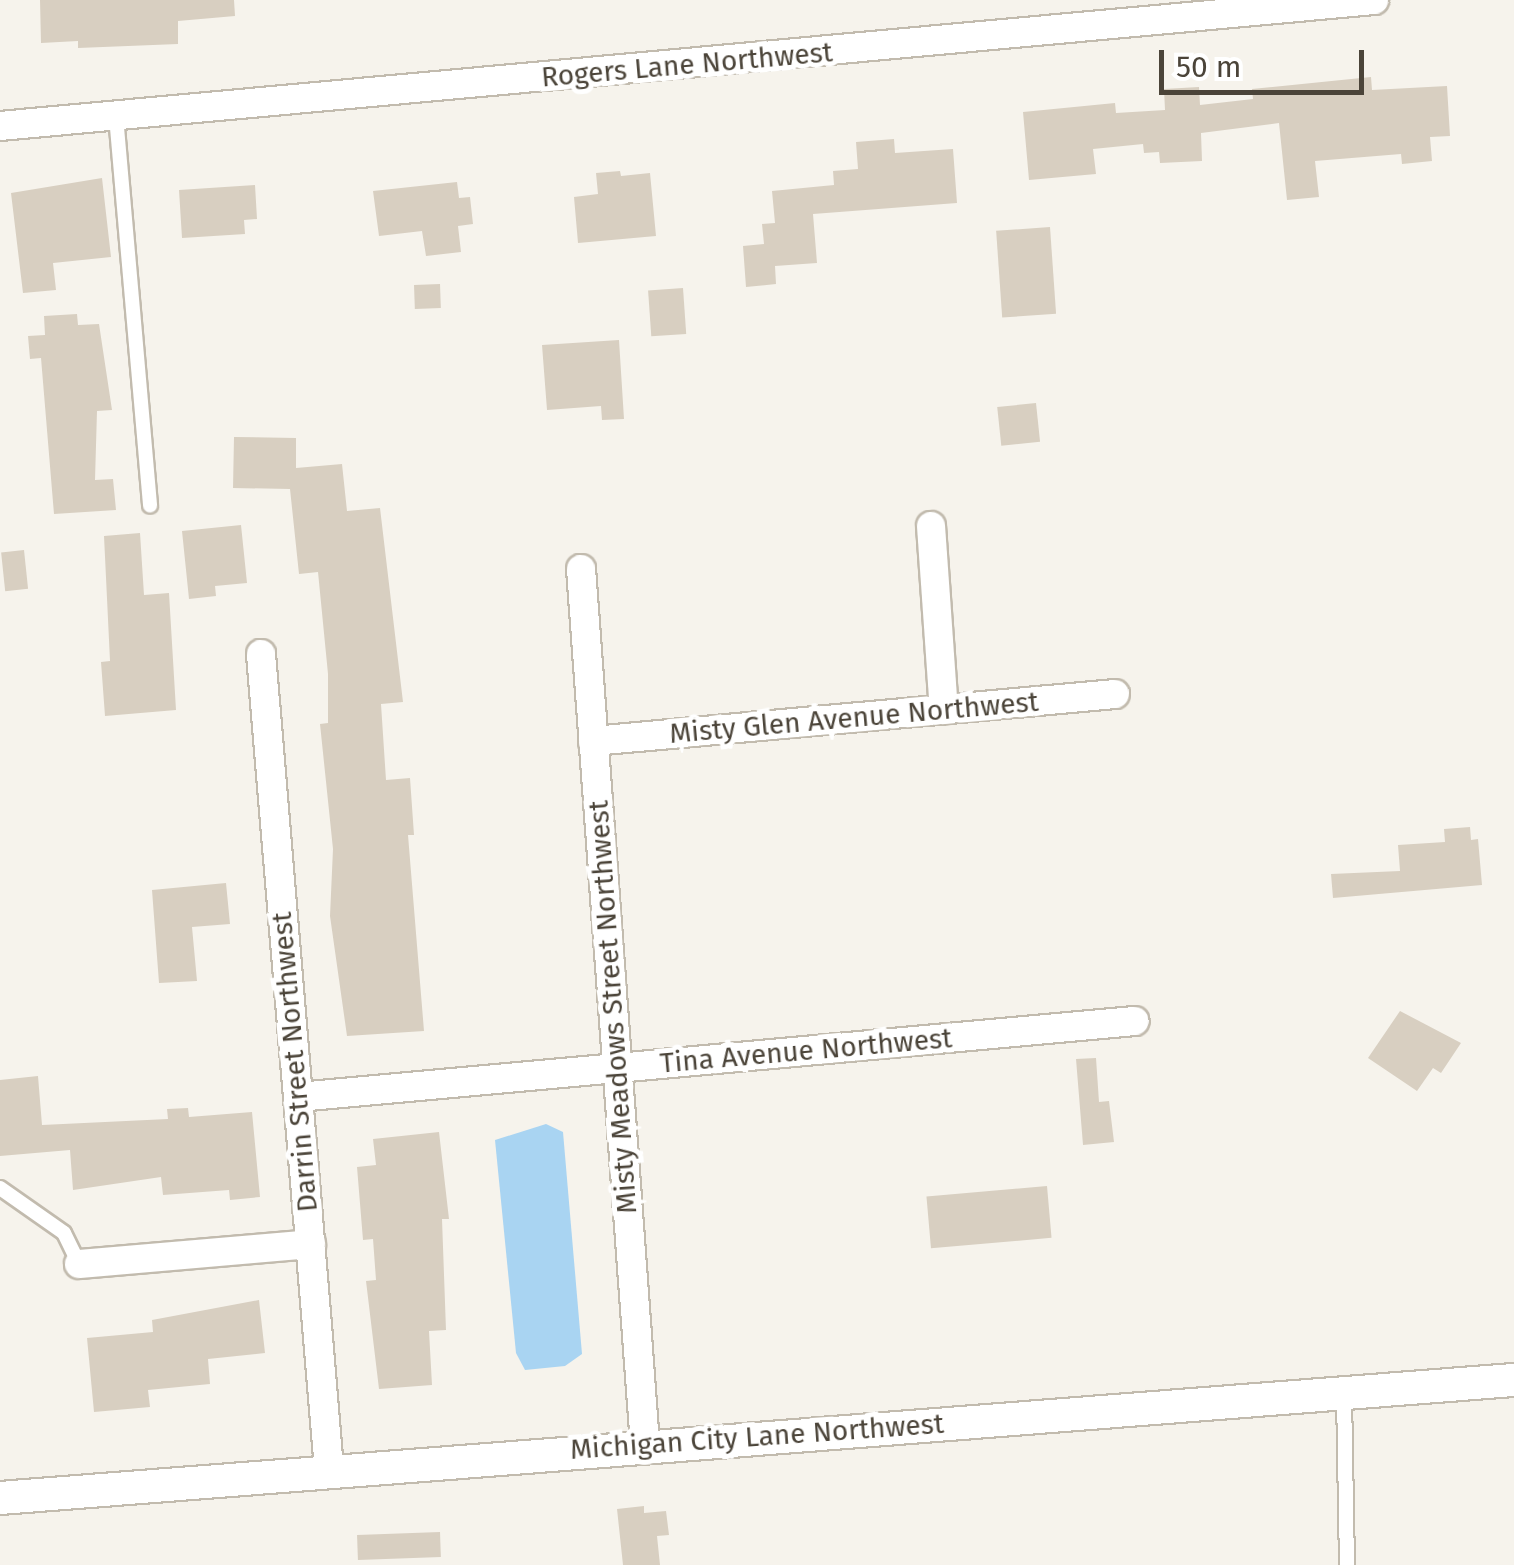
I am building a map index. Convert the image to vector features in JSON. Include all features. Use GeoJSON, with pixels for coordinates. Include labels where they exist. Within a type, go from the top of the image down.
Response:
{"type":"FeatureCollection","features":[{"type":"Feature","properties":{"kind":"street","name":"Rogers Lane Northwest"},"geometry":{"type":"LineString","coordinates":[[0,126],[1374,0]]}},
{"type":"Feature","properties":{"kind":"street"},"geometry":{"type":"LineString","coordinates":[[931,526],[944,710]]}},
{"type":"Feature","properties":{"kind":"street","name":"Misty Meadows Street Northwest"},"geometry":{"type":"LineString","coordinates":[[581,569],[645,1445]]}},
{"type":"Feature","properties":{"kind":"street","name":"Darrin Street Northwest"},"geometry":{"type":"LineString","coordinates":[[261,654],[329,1469]]}},
{"type":"Feature","properties":{"kind":"street","name":"Misty Glen Avenue Northwest"},"geometry":{"type":"LineString","coordinates":[[593,741],[1115,694]]}},
{"type":"Feature","properties":{"kind":"street","name":"Tina Avenue Northwest"},"geometry":{"type":"LineString","coordinates":[[298,1097],[1135,1021]]}},
{"type":"Feature","properties":{"kind":"street"},"geometry":{"type":"LineString","coordinates":[[79,1264],[311,1244]]}},
{"type":"Feature","properties":{"kind":"street","name":"Michigan City Lane Northwest"},"geometry":{"type":"LineString","coordinates":[[0,1498],[329,1469],[1514,1380]]}},
{"type":"Feature","properties":{"kind":"lane"},"geometry":{"type":"LineString","coordinates":[[116,116],[150,506]]}},
{"type":"Feature","properties":{"kind":"lane"},"geometry":{"type":"LineString","coordinates":[[0,1188],[64,1233],[79,1264]]}},
{"type":"Feature","properties":{"kind":"lane"},"geometry":{"type":"LineString","coordinates":[[1344,1393],[1346,1565]]}},
{"type":"Feature","properties":{"kind":"water"},"geometry":{"type":"Polygon","coordinates":[[[546,1124],[563,1132],[582,1354],[565,1366],[525,1370],[516,1353],[495,1140],[546,1124]]]}},
{"type":"Feature","properties":{"kind":"building"},"geometry":{"type":"Polygon","coordinates":[[[40,0],[234,0],[235,16],[178,21],[178,44],[78,48],[78,41],[41,43],[40,0]]]}},
{"type":"Feature","properties":{"kind":"building"},"geometry":{"type":"Polygon","coordinates":[[[1371,77],[1372,90],[1447,86],[1450,136],[1430,137],[1432,161],[1402,164],[1401,154],[1315,161],[1319,197],[1287,200],[1279,123],[1201,133],[1202,161],[1160,163],[1159,152],[1144,153],[1143,144],[1093,149],[1096,174],[1029,180],[1023,112],[1115,103],[1116,113],[1165,110],[1164,89],[1199,87],[1200,105],[1253,99],[1252,89],[1371,77]]]}},
{"type":"Feature","properties":{"kind":"building"},"geometry":{"type":"Polygon","coordinates":[[[894,139],[895,153],[953,149],[957,203],[813,214],[817,263],[775,266],[776,284],[746,287],[743,246],[764,244],[762,224],[775,223],[772,191],[834,185],[833,171],[858,169],[856,142],[894,139]]]}},
{"type":"Feature","properties":{"kind":"building"},"geometry":{"type":"Polygon","coordinates":[[[620,171],[621,176],[650,173],[656,236],[578,243],[574,197],[598,194],[596,173],[620,171]]]}},
{"type":"Feature","properties":{"kind":"building"},"geometry":{"type":"Polygon","coordinates":[[[102,178],[111,257],[53,263],[56,290],[23,293],[11,193],[102,178]]]}},
{"type":"Feature","properties":{"kind":"building"},"geometry":{"type":"Polygon","coordinates":[[[457,182],[459,198],[470,197],[473,224],[458,226],[461,252],[426,256],[422,231],[379,236],[373,191],[457,182]]]}},
{"type":"Feature","properties":{"kind":"building"},"geometry":{"type":"Polygon","coordinates":[[[255,185],[257,219],[244,220],[245,234],[182,238],[179,190],[255,185]]]}},
{"type":"Feature","properties":{"kind":"building"},"geometry":{"type":"Polygon","coordinates":[[[1050,227],[1056,314],[1002,318],[996,231],[1050,227]]]}},
{"type":"Feature","properties":{"kind":"building"},"geometry":{"type":"Polygon","coordinates":[[[440,284],[441,308],[415,309],[414,285],[440,284]]]}},
{"type":"Feature","properties":{"kind":"building"},"geometry":{"type":"Polygon","coordinates":[[[683,288],[686,334],[651,336],[648,290],[683,288]]]}},
{"type":"Feature","properties":{"kind":"building"},"geometry":{"type":"Polygon","coordinates":[[[77,314],[78,325],[99,324],[112,410],[97,411],[95,480],[113,479],[116,510],[54,514],[41,358],[30,359],[28,336],[45,335],[44,316],[77,314]]]}},
{"type":"Feature","properties":{"kind":"building"},"geometry":{"type":"Polygon","coordinates":[[[619,340],[624,419],[602,420],[601,406],[547,410],[542,345],[619,340]]]}},
{"type":"Feature","properties":{"kind":"building"},"geometry":{"type":"Polygon","coordinates":[[[1036,403],[1040,442],[1001,446],[997,407],[1036,403]]]}},
{"type":"Feature","properties":{"kind":"building"},"geometry":{"type":"Polygon","coordinates":[[[234,437],[296,438],[296,468],[342,464],[347,511],[380,508],[403,702],[381,704],[386,780],[410,778],[414,835],[408,835],[424,1031],[347,1036],[330,916],[333,849],[320,724],[328,723],[328,674],[318,572],[299,574],[290,489],[233,488],[234,437]]]}},
{"type":"Feature","properties":{"kind":"building"},"geometry":{"type":"Polygon","coordinates":[[[241,525],[247,583],[215,586],[216,596],[189,599],[182,531],[241,525]]]}},
{"type":"Feature","properties":{"kind":"building"},"geometry":{"type":"Polygon","coordinates":[[[140,533],[144,595],[169,593],[176,710],[105,716],[101,662],[110,661],[104,536],[140,533]]]}},
{"type":"Feature","properties":{"kind":"building"},"geometry":{"type":"Polygon","coordinates":[[[24,550],[28,589],[5,591],[1,552],[24,550]]]}},
{"type":"Feature","properties":{"kind":"building"},"geometry":{"type":"Polygon","coordinates":[[[1470,827],[1471,840],[1478,839],[1482,885],[1333,898],[1331,874],[1400,871],[1398,845],[1445,842],[1444,829],[1470,827]]]}},
{"type":"Feature","properties":{"kind":"building"},"geometry":{"type":"Polygon","coordinates":[[[226,883],[230,924],[192,927],[197,981],[159,983],[152,890],[226,883]]]}},
{"type":"Feature","properties":{"kind":"building"},"geometry":{"type":"Polygon","coordinates":[[[1400,1011],[1461,1043],[1441,1073],[1433,1068],[1417,1091],[1368,1058],[1400,1011]]]}},
{"type":"Feature","properties":{"kind":"building"},"geometry":{"type":"Polygon","coordinates":[[[1096,1058],[1099,1102],[1109,1101],[1114,1142],[1083,1145],[1076,1059],[1096,1058]]]}},
{"type":"Feature","properties":{"kind":"building"},"geometry":{"type":"Polygon","coordinates":[[[38,1076],[42,1125],[168,1119],[167,1109],[188,1108],[189,1117],[252,1112],[260,1197],[230,1200],[229,1190],[163,1195],[161,1177],[73,1190],[70,1150],[0,1156],[0,1080],[38,1076]]]}},
{"type":"Feature","properties":{"kind":"building"},"geometry":{"type":"Polygon","coordinates":[[[439,1132],[449,1219],[442,1219],[446,1330],[429,1331],[432,1385],[379,1389],[366,1281],[376,1280],[373,1239],[363,1240],[357,1167],[376,1165],[373,1139],[439,1132]]]}},
{"type":"Feature","properties":{"kind":"building"},"geometry":{"type":"Polygon","coordinates":[[[1047,1186],[1052,1238],[931,1248],[926,1197],[1047,1186]]]}},
{"type":"Feature","properties":{"kind":"building"},"geometry":{"type":"Polygon","coordinates":[[[259,1300],[265,1353],[208,1359],[210,1384],[148,1390],[150,1407],[94,1412],[87,1338],[153,1332],[152,1320],[259,1300]]]}},
{"type":"Feature","properties":{"kind":"building"},"geometry":{"type":"Polygon","coordinates":[[[644,1506],[644,1513],[666,1511],[669,1535],[657,1536],[660,1565],[623,1565],[617,1509],[644,1506]]]}},
{"type":"Feature","properties":{"kind":"building"},"geometry":{"type":"Polygon","coordinates":[[[440,1532],[441,1557],[358,1560],[357,1535],[440,1532]]]}}]}
